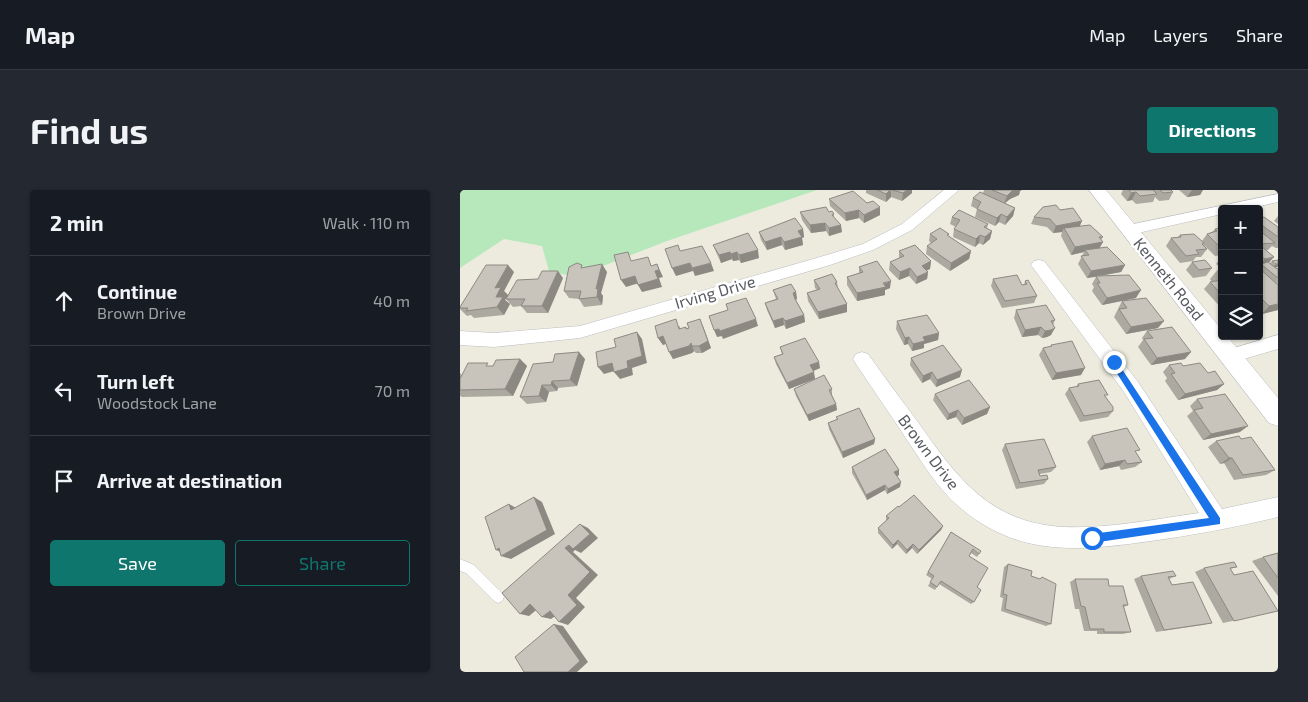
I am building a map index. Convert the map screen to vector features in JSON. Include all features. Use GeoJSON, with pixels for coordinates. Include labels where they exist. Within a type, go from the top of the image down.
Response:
{"type":"FeatureCollection","features":[{"type":"Feature","properties":{"kind":"street","name":"Irving Drive"},"geometry":{"type":"LineString","coordinates":[[460,338],[494,340],[580,332],[825,261],[868,247],[907,227],[952,190]]}},
{"type":"Feature","properties":{"kind":"street","name":"Kenneth Road"},"geometry":{"type":"LineString","coordinates":[[1097,190],[1278,416]]}},
{"type":"Feature","properties":{"kind":"street"},"geometry":{"type":"LineString","coordinates":[[1245,205],[1278,198]]}},
{"type":"Feature","properties":{"kind":"street"},"geometry":{"type":"LineString","coordinates":[[1129,230],[1218,211]]}},
{"type":"Feature","properties":{"kind":"street"},"geometry":{"type":"LineString","coordinates":[[1039,265],[1131,387],[1217,521]]}},
{"type":"Feature","properties":{"kind":"street"},"geometry":{"type":"LineString","coordinates":[[1230,356],[1278,342]]}},
{"type":"Feature","properties":{"kind":"street","name":"Brown Drive"},"geometry":{"type":"LineString","coordinates":[[862,359],[945,478],[965,498],[985,513],[1009,526],[1034,534],[1062,538],[1092,538],[1217,521],[1278,507]]}},
{"type":"Feature","properties":{"kind":"lane"},"geometry":{"type":"LineString","coordinates":[[460,565],[470,569],[498,597]]}},
{"type":"Feature","properties":{"kind":"green space"},"geometry":{"type":"Polygon","coordinates":[[[460,190],[817,190],[667,241],[575,277],[549,271],[542,246],[504,239],[460,268],[460,190]]]}},
{"type":"Feature","properties":{"kind":"building"},"geometry":{"type":"Polygon","coordinates":[[[877,190],[890,190],[886,194],[877,190]]]}},
{"type":"Feature","properties":{"kind":"building"},"geometry":{"type":"Polygon","coordinates":[[[892,190],[907,190],[903,193],[892,190]]]}},
{"type":"Feature","properties":{"kind":"building"},"geometry":{"type":"Polygon","coordinates":[[[992,190],[1014,190],[1007,196],[992,190]]]}},
{"type":"Feature","properties":{"kind":"building"},"geometry":{"type":"Polygon","coordinates":[[[1129,190],[1153,190],[1157,194],[1140,196],[1136,192],[1131,193],[1129,190]]]}},
{"type":"Feature","properties":{"kind":"building"},"geometry":{"type":"Polygon","coordinates":[[[1160,190],[1171,190],[1173,192],[1163,193],[1160,190]]]}},
{"type":"Feature","properties":{"kind":"building"},"geometry":{"type":"Polygon","coordinates":[[[853,191],[867,203],[873,201],[880,207],[864,215],[859,210],[845,213],[829,199],[853,191]]]}},
{"type":"Feature","properties":{"kind":"building"},"geometry":{"type":"Polygon","coordinates":[[[980,192],[1015,208],[1007,217],[1001,214],[997,218],[977,209],[981,202],[973,198],[980,192]]]}},
{"type":"Feature","properties":{"kind":"building"},"geometry":{"type":"Polygon","coordinates":[[[1056,205],[1060,210],[1073,208],[1082,221],[1056,226],[1050,219],[1034,217],[1043,207],[1056,205]]]}},
{"type":"Feature","properties":{"kind":"building"},"geometry":{"type":"Polygon","coordinates":[[[826,207],[829,212],[832,211],[834,214],[832,215],[841,225],[829,228],[825,223],[810,225],[800,212],[826,207]]]}},
{"type":"Feature","properties":{"kind":"building"},"geometry":{"type":"Polygon","coordinates":[[[959,210],[988,224],[984,227],[992,231],[985,237],[980,235],[976,239],[954,229],[960,220],[952,217],[959,210]]]}},
{"type":"Feature","properties":{"kind":"building"},"geometry":{"type":"Polygon","coordinates":[[[1263,217],[1278,227],[1278,237],[1263,226],[1263,217]]]}},
{"type":"Feature","properties":{"kind":"building"},"geometry":{"type":"Polygon","coordinates":[[[795,218],[803,229],[798,231],[802,237],[784,242],[781,237],[765,242],[759,232],[795,218]]]}},
{"type":"Feature","properties":{"kind":"building"},"geometry":{"type":"Polygon","coordinates":[[[1090,225],[1103,237],[1099,237],[1103,242],[1075,247],[1064,228],[1090,225]]]}},
{"type":"Feature","properties":{"kind":"building"},"geometry":{"type":"Polygon","coordinates":[[[940,228],[971,251],[951,263],[927,246],[937,239],[930,234],[940,228]]]}},
{"type":"Feature","properties":{"kind":"building"},"geometry":{"type":"Polygon","coordinates":[[[1215,229],[1218,229],[1218,245],[1207,234],[1217,231],[1215,229]]]}},
{"type":"Feature","properties":{"kind":"building"},"geometry":{"type":"Polygon","coordinates":[[[748,233],[758,250],[739,255],[737,252],[731,254],[730,252],[719,255],[713,245],[748,233]]]}},
{"type":"Feature","properties":{"kind":"building"},"geometry":{"type":"Polygon","coordinates":[[[1263,233],[1275,243],[1263,244],[1263,233]]]}},
{"type":"Feature","properties":{"kind":"building"},"geometry":{"type":"Polygon","coordinates":[[[1194,234],[1204,243],[1202,244],[1207,249],[1196,250],[1199,254],[1186,256],[1171,238],[1194,234]]]}},
{"type":"Feature","properties":{"kind":"building"},"geometry":{"type":"Polygon","coordinates":[[[678,245],[680,251],[702,246],[711,263],[692,268],[690,263],[672,268],[665,249],[678,245]]]}},
{"type":"Feature","properties":{"kind":"building"},"geometry":{"type":"Polygon","coordinates":[[[915,245],[931,261],[922,266],[928,272],[917,277],[910,268],[900,272],[890,262],[904,256],[899,251],[915,245]]]}},
{"type":"Feature","properties":{"kind":"building"},"geometry":{"type":"Polygon","coordinates":[[[1107,247],[1125,265],[1091,271],[1081,256],[1089,255],[1085,250],[1107,247]]]}},
{"type":"Feature","properties":{"kind":"building"},"geometry":{"type":"Polygon","coordinates":[[[1263,248],[1274,257],[1263,258],[1263,248]]]}},
{"type":"Feature","properties":{"kind":"building"},"geometry":{"type":"Polygon","coordinates":[[[628,252],[631,261],[648,257],[651,266],[657,264],[659,270],[655,271],[658,279],[638,285],[635,276],[621,280],[614,255],[628,252]]]}},
{"type":"Feature","properties":{"kind":"building"},"geometry":{"type":"Polygon","coordinates":[[[1205,260],[1212,268],[1199,270],[1192,262],[1205,260]]]}},
{"type":"Feature","properties":{"kind":"building"},"geometry":{"type":"Polygon","coordinates":[[[877,261],[891,281],[883,283],[886,287],[857,293],[847,277],[863,272],[859,267],[877,261]]]}},
{"type":"Feature","properties":{"kind":"building"},"geometry":{"type":"Polygon","coordinates":[[[1268,262],[1278,268],[1278,278],[1263,266],[1263,263],[1268,262]]]}},
{"type":"Feature","properties":{"kind":"building"},"geometry":{"type":"Polygon","coordinates":[[[577,263],[582,265],[581,268],[602,264],[596,289],[598,288],[597,297],[579,299],[581,291],[564,291],[569,267],[577,263]]]}},
{"type":"Feature","properties":{"kind":"building"},"geometry":{"type":"Polygon","coordinates":[[[486,265],[508,265],[495,288],[501,287],[496,297],[503,297],[497,307],[466,311],[468,308],[460,308],[460,307],[486,265]]]}},
{"type":"Feature","properties":{"kind":"building"},"geometry":{"type":"Polygon","coordinates":[[[542,271],[558,271],[542,306],[521,306],[525,299],[506,299],[517,280],[538,279],[542,271]]]}},
{"type":"Feature","properties":{"kind":"building"},"geometry":{"type":"Polygon","coordinates":[[[1263,272],[1278,285],[1278,304],[1269,306],[1263,300],[1263,272]]]}},
{"type":"Feature","properties":{"kind":"building"},"geometry":{"type":"Polygon","coordinates":[[[832,274],[847,304],[818,312],[807,293],[820,289],[814,280],[832,274]]]}},
{"type":"Feature","properties":{"kind":"building"},"geometry":{"type":"Polygon","coordinates":[[[1017,275],[1022,285],[1027,284],[1025,281],[1028,280],[1037,296],[1005,301],[993,279],[1017,275]]]}},
{"type":"Feature","properties":{"kind":"building"},"geometry":{"type":"Polygon","coordinates":[[[1129,275],[1141,290],[1107,298],[1097,283],[1100,283],[1096,276],[1129,275]]]}},
{"type":"Feature","properties":{"kind":"building"},"geometry":{"type":"Polygon","coordinates":[[[1218,281],[1218,291],[1210,282],[1218,281]]]}},
{"type":"Feature","properties":{"kind":"building"},"geometry":{"type":"Polygon","coordinates":[[[791,284],[796,292],[793,293],[795,299],[804,315],[785,321],[783,318],[773,321],[765,303],[778,299],[773,290],[791,284]]]}},
{"type":"Feature","properties":{"kind":"building"},"geometry":{"type":"Polygon","coordinates":[[[746,298],[756,319],[720,331],[719,329],[714,330],[709,316],[728,310],[726,304],[746,298]]]}},
{"type":"Feature","properties":{"kind":"building"},"geometry":{"type":"Polygon","coordinates":[[[1146,298],[1164,321],[1131,327],[1119,309],[1127,308],[1122,301],[1146,298]]]}},
{"type":"Feature","properties":{"kind":"building"},"geometry":{"type":"Polygon","coordinates":[[[1046,305],[1055,320],[1051,321],[1055,328],[1045,331],[1041,327],[1025,330],[1016,310],[1046,305]]]}},
{"type":"Feature","properties":{"kind":"building"},"geometry":{"type":"Polygon","coordinates":[[[927,315],[939,333],[923,337],[925,341],[913,344],[909,337],[905,338],[897,321],[927,315]]]}},
{"type":"Feature","properties":{"kind":"building"},"geometry":{"type":"Polygon","coordinates":[[[676,319],[679,329],[686,327],[686,329],[689,328],[687,323],[700,319],[708,341],[699,346],[692,346],[691,343],[689,346],[669,352],[663,336],[658,338],[655,326],[676,319]]]}},
{"type":"Feature","properties":{"kind":"building"},"geometry":{"type":"Polygon","coordinates":[[[1172,327],[1191,352],[1157,358],[1144,339],[1153,338],[1147,331],[1172,327]]]}},
{"type":"Feature","properties":{"kind":"building"},"geometry":{"type":"Polygon","coordinates":[[[637,332],[642,356],[627,361],[628,368],[614,372],[612,363],[598,367],[596,352],[616,347],[614,339],[637,332]]]}},
{"type":"Feature","properties":{"kind":"building"},"geometry":{"type":"Polygon","coordinates":[[[805,338],[819,362],[810,365],[814,372],[787,383],[774,357],[783,354],[780,347],[805,338]]]}},
{"type":"Feature","properties":{"kind":"building"},"geometry":{"type":"Polygon","coordinates":[[[1072,341],[1085,368],[1056,373],[1043,348],[1072,341]]]}},
{"type":"Feature","properties":{"kind":"building"},"geometry":{"type":"Polygon","coordinates":[[[943,345],[962,370],[937,380],[932,372],[923,376],[911,358],[943,345]]]}},
{"type":"Feature","properties":{"kind":"building"},"geometry":{"type":"Polygon","coordinates":[[[579,352],[570,380],[552,381],[551,385],[542,385],[539,396],[520,397],[533,364],[553,362],[555,354],[579,352]]]}},
{"type":"Feature","properties":{"kind":"building"},"geometry":{"type":"Polygon","coordinates":[[[520,359],[505,389],[460,390],[460,379],[468,363],[488,363],[486,366],[493,366],[496,360],[520,359]]]}},
{"type":"Feature","properties":{"kind":"building"},"geometry":{"type":"Polygon","coordinates":[[[1181,363],[1183,366],[1200,363],[1208,373],[1215,371],[1224,384],[1185,394],[1171,374],[1175,373],[1169,365],[1181,363]]]}},
{"type":"Feature","properties":{"kind":"building"},"geometry":{"type":"Polygon","coordinates":[[[824,375],[832,389],[829,390],[836,404],[807,415],[794,389],[824,375]]]}},
{"type":"Feature","properties":{"kind":"building"},"geometry":{"type":"Polygon","coordinates":[[[969,380],[990,407],[964,418],[958,410],[949,414],[935,394],[969,380]]]}},
{"type":"Feature","properties":{"kind":"building"},"geometry":{"type":"Polygon","coordinates":[[[1099,380],[1108,395],[1104,395],[1113,407],[1113,411],[1084,416],[1069,388],[1079,386],[1078,384],[1099,380]]]}},
{"type":"Feature","properties":{"kind":"building"},"geometry":{"type":"Polygon","coordinates":[[[1225,394],[1248,426],[1211,434],[1194,410],[1203,408],[1197,399],[1225,394]]]}},
{"type":"Feature","properties":{"kind":"building"},"geometry":{"type":"Polygon","coordinates":[[[859,408],[875,439],[842,452],[828,423],[838,419],[836,417],[859,408]]]}},
{"type":"Feature","properties":{"kind":"building"},"geometry":{"type":"Polygon","coordinates":[[[1127,428],[1140,450],[1135,451],[1142,462],[1127,464],[1125,460],[1105,464],[1092,436],[1127,428]]]}},
{"type":"Feature","properties":{"kind":"building"},"geometry":{"type":"Polygon","coordinates":[[[1239,436],[1241,439],[1251,437],[1275,470],[1243,475],[1232,458],[1229,458],[1216,441],[1239,436]]]}},
{"type":"Feature","properties":{"kind":"building"},"geometry":{"type":"Polygon","coordinates":[[[1044,439],[1056,467],[1038,470],[1040,476],[1047,475],[1048,479],[1020,483],[1005,444],[1044,439]]]}},
{"type":"Feature","properties":{"kind":"building"},"geometry":{"type":"Polygon","coordinates":[[[885,449],[899,470],[894,472],[901,482],[888,489],[885,485],[866,495],[852,467],[885,449]]]}},
{"type":"Feature","properties":{"kind":"building"},"geometry":{"type":"Polygon","coordinates":[[[914,495],[943,526],[919,550],[913,544],[907,550],[898,540],[893,545],[878,528],[889,518],[886,516],[914,495]]]}},
{"type":"Feature","properties":{"kind":"building"},"geometry":{"type":"Polygon","coordinates":[[[534,497],[547,530],[501,556],[499,548],[496,550],[485,517],[509,504],[511,510],[534,497]]]}},
{"type":"Feature","properties":{"kind":"building"},"geometry":{"type":"Polygon","coordinates":[[[580,524],[590,534],[573,549],[569,545],[565,548],[590,572],[568,595],[577,605],[559,622],[550,611],[542,617],[530,604],[520,614],[502,593],[580,524]]]}},
{"type":"Feature","properties":{"kind":"building"},"geometry":{"type":"Polygon","coordinates":[[[951,532],[981,551],[979,554],[973,549],[969,556],[988,568],[977,587],[981,590],[974,602],[941,581],[937,587],[930,582],[934,576],[928,572],[951,532]]]}},
{"type":"Feature","properties":{"kind":"building"},"geometry":{"type":"Polygon","coordinates":[[[1278,553],[1278,578],[1263,557],[1278,553]]]}},
{"type":"Feature","properties":{"kind":"building"},"geometry":{"type":"Polygon","coordinates":[[[1234,562],[1237,567],[1230,568],[1234,575],[1253,571],[1278,611],[1234,621],[1204,568],[1234,562]]]}},
{"type":"Feature","properties":{"kind":"building"},"geometry":{"type":"Polygon","coordinates":[[[1008,564],[1032,571],[1031,576],[1040,579],[1042,577],[1056,584],[1051,624],[1005,609],[1007,595],[1003,594],[1008,564]]]}},
{"type":"Feature","properties":{"kind":"building"},"geometry":{"type":"Polygon","coordinates":[[[1173,571],[1176,576],[1168,577],[1172,585],[1193,582],[1212,623],[1164,630],[1141,576],[1173,571]]]}},
{"type":"Feature","properties":{"kind":"building"},"geometry":{"type":"Polygon","coordinates":[[[1075,579],[1108,579],[1109,586],[1123,586],[1128,605],[1123,605],[1131,632],[1104,632],[1104,629],[1090,629],[1085,607],[1081,606],[1075,579]]]}},
{"type":"Feature","properties":{"kind":"building"},"geometry":{"type":"Polygon","coordinates":[[[554,624],[580,661],[568,672],[524,672],[515,657],[554,624]]]}},
{"type":"Feature","properties":{"kind":"route"},"geometry":{"type":"LineString","coordinates":[[1092,538],[1217,521],[1114,362]]}}]}
